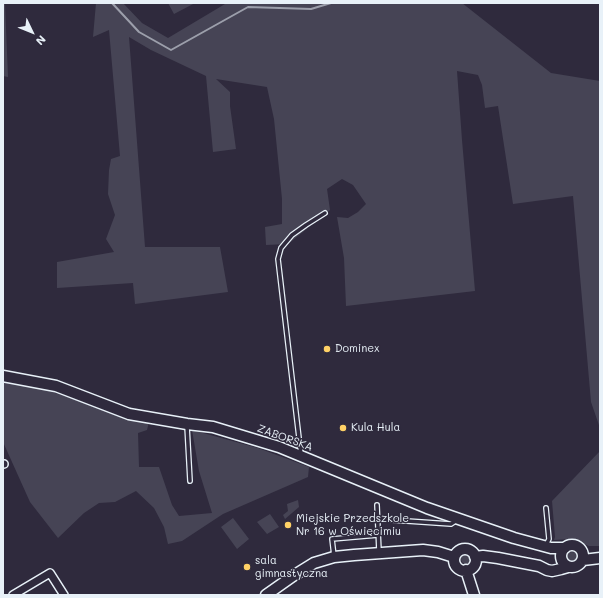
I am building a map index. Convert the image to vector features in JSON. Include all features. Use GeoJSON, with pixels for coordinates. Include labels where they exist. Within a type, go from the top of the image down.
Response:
{"type":"FeatureCollection","features":[{"type":"Feature","properties":{"kind":"street","name":"ZABORSKA"},"geometry":{"type":"LineString","coordinates":[[3,376],[56,386],[129,414],[213,427],[279,447],[427,508],[514,538],[548,547],[564,558]]}},
{"type":"Feature","properties":{"kind":"street"},"geometry":{"type":"LineString","coordinates":[[475,557],[483,556],[498,558],[539,566],[552,565],[564,558],[569,545],[576,545],[579,547],[583,556]]}},
{"type":"Feature","properties":{"kind":"street"},"geometry":{"type":"LineString","coordinates":[[465,549],[471,551],[475,557],[474,564],[469,569],[459,569],[455,564],[454,557],[458,551],[465,549]]}},
{"type":"Feature","properties":{"kind":"street"},"geometry":{"type":"LineString","coordinates":[[266,595],[314,563],[334,557],[423,550],[438,552],[454,557]]}},
{"type":"Feature","properties":{"kind":"street"},"geometry":{"type":"LineString","coordinates":[[583,556],[600,554]]}},
{"type":"Feature","properties":{"kind":"street"},"geometry":{"type":"LineString","coordinates":[[564,558],[575,567],[578,565],[583,556]]}},
{"type":"Feature","properties":{"kind":"street"},"geometry":{"type":"LineString","coordinates":[[583,556],[600,558]]}},
{"type":"Feature","properties":{"kind":"street"},"geometry":{"type":"LineString","coordinates":[[466,570],[474,595]]}},
{"type":"Feature","properties":{"kind":"street"},"geometry":{"type":"LineString","coordinates":[[13,595],[50,572],[64,595]]}},
{"type":"Feature","properties":{"kind":"lane"},"geometry":{"type":"LineString","coordinates":[[301,456],[278,259],[281,248],[292,235],[325,213]]}},
{"type":"Feature","properties":{"kind":"lane"},"geometry":{"type":"LineString","coordinates":[[187,424],[190,480]]}},
{"type":"Feature","properties":{"kind":"lane"},"geometry":{"type":"LineString","coordinates":[[377,505],[379,553]]}},
{"type":"Feature","properties":{"kind":"lane"},"geometry":{"type":"LineString","coordinates":[[546,508],[549,539],[548,547]]}},
{"type":"Feature","properties":{"kind":"lane"},"geometry":{"type":"LineString","coordinates":[[392,520],[451,524],[458,519]]}},
{"type":"Feature","properties":{"kind":"lane"},"geometry":{"type":"LineString","coordinates":[[334,557],[332,539],[378,535]]}},
{"type":"Feature","properties":{"kind":"shaded area"},"geometry":{"type":"Polygon","coordinates":[[[3,3],[5,3],[8,77],[3,76],[3,3]]]}},
{"type":"Feature","properties":{"kind":"shaded area"},"geometry":{"type":"Polygon","coordinates":[[[96,3],[123,3],[142,23],[168,38],[225,3],[462,3],[551,73],[600,81],[600,428],[591,402],[573,196],[513,204],[498,106],[485,108],[482,85],[478,75],[457,71],[475,291],[346,306],[344,258],[337,217],[348,218],[358,212],[366,204],[353,185],[342,179],[327,189],[330,210],[288,244],[266,245],[265,227],[282,224],[282,199],[274,119],[267,87],[216,79],[230,92],[230,106],[236,149],[213,152],[206,76],[151,50],[129,37],[145,247],[220,247],[228,292],[135,304],[133,283],[57,288],[57,262],[114,252],[106,239],[115,215],[108,194],[109,170],[111,159],[120,156],[109,30],[93,37],[96,3]]]}},
{"type":"Feature","properties":{"kind":"shaded area"},"geometry":{"type":"Polygon","coordinates":[[[168,3],[195,3],[174,14],[168,3]]]}},
{"type":"Feature","properties":{"kind":"shaded area"},"geometry":{"type":"Polygon","coordinates":[[[7,379],[38,386],[101,408],[121,417],[149,422],[147,430],[138,433],[139,467],[159,467],[172,505],[179,516],[212,513],[199,471],[192,430],[258,448],[309,467],[308,477],[223,514],[182,541],[168,544],[164,527],[154,508],[136,491],[115,502],[99,503],[84,513],[58,538],[30,502],[3,442],[3,381],[6,382],[7,379]]]}},
{"type":"Feature","properties":{"kind":"shaded area"},"geometry":{"type":"Polygon","coordinates":[[[600,451],[600,546],[589,546],[571,539],[554,540],[552,501],[600,451]]]}},
{"type":"Feature","properties":{"kind":"shaded area"},"geometry":{"type":"Polygon","coordinates":[[[298,500],[299,507],[285,519],[283,515],[288,511],[287,504],[298,500]]]}},
{"type":"Feature","properties":{"kind":"shaded area"},"geometry":{"type":"Polygon","coordinates":[[[270,514],[279,527],[267,534],[257,522],[270,514]]]}},
{"type":"Feature","properties":{"kind":"shaded area"},"geometry":{"type":"Polygon","coordinates":[[[233,518],[249,539],[237,549],[221,527],[233,518]]]}},
{"type":"Feature","properties":{"kind":"shaded area"},"geometry":{"type":"Polygon","coordinates":[[[570,552],[574,552],[576,553],[576,561],[570,562],[567,559],[567,555],[570,552]]]}},
{"type":"Feature","properties":{"kind":"shaded area"},"geometry":{"type":"Polygon","coordinates":[[[464,554],[468,554],[470,555],[470,563],[464,564],[461,561],[461,557],[464,554]]]}},
{"type":"Feature","properties":{"kind":"waterway"},"geometry":{"type":"LineString","coordinates":[[112,3],[139,32],[171,50],[248,7],[311,9],[331,3]]}},
{"type":"Feature","properties":{"kind":"place","name":"Dominex"},"geometry":{"type":"Point","coordinates":[327,349]}},
{"type":"Feature","properties":{"kind":"place","name":"Kula Hula"},"geometry":{"type":"Point","coordinates":[343,428]}},
{"type":"Feature","properties":{"kind":"place","name":"Miejskie Przedszkole Nr 16 w Oświęcimiu"},"geometry":{"type":"Point","coordinates":[288,525]}},
{"type":"Feature","properties":{"kind":"place","name":"sala gimnastyczna"},"geometry":{"type":"Point","coordinates":[247,567]}}]}
